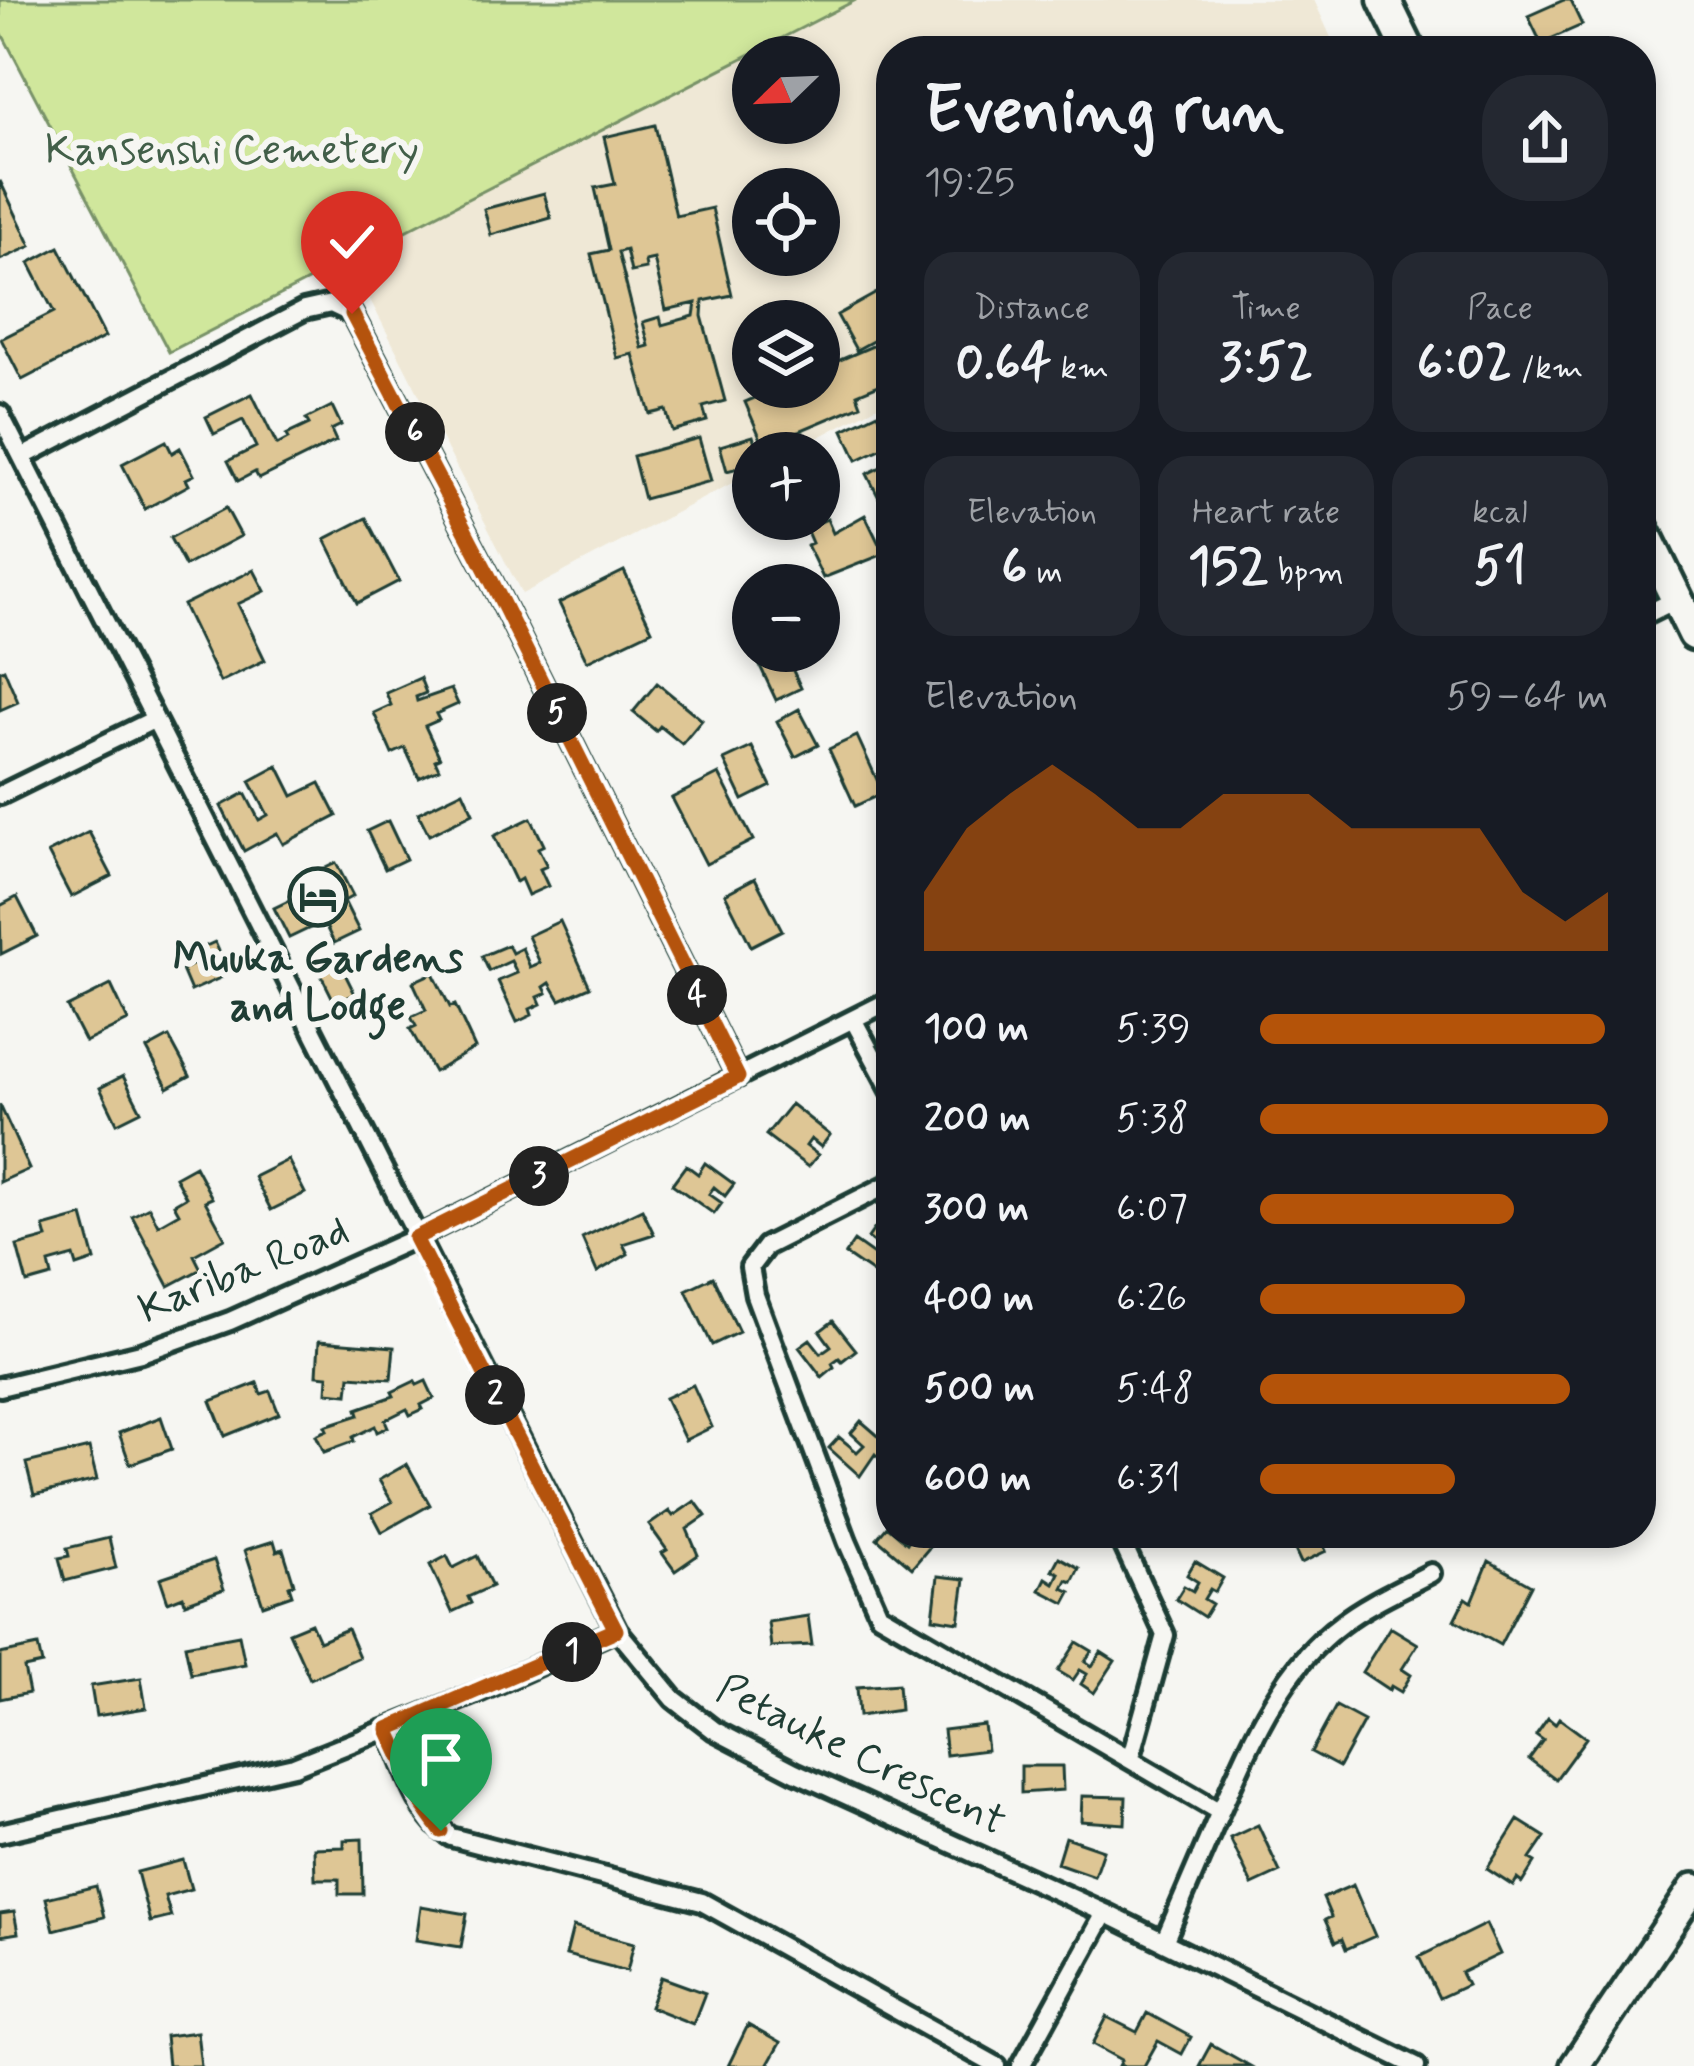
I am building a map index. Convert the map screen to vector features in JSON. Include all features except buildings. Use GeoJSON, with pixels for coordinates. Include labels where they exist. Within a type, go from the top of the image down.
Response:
{"type":"FeatureCollection","features":[{"type":"Feature","properties":{"kind":"highway"},"geometry":{"type":"LineString","coordinates":[[1384,0],[1401,36]]}},
{"type":"Feature","properties":{"kind":"highway"},"geometry":{"type":"LineString","coordinates":[[1656,556],[1694,634]]}},
{"type":"Feature","properties":{"kind":"main road"},"geometry":{"type":"LineString","coordinates":[[1575,2066],[1694,1888]]}},
{"type":"Feature","properties":{"kind":"street"},"geometry":{"type":"LineString","coordinates":[[22,457],[304,310],[331,304],[352,314],[738,1077]]}},
{"type":"Feature","properties":{"kind":"street","name":"Petauke Crescent"},"geometry":{"type":"LineString","coordinates":[[0,413],[616,1630],[674,1699],[714,1730],[795,1772],[1105,1913],[1416,2066]]}},
{"type":"Feature","properties":{"kind":"street"},"geometry":{"type":"LineString","coordinates":[[1656,610],[1677,599]]}},
{"type":"Feature","properties":{"kind":"street"},"geometry":{"type":"LineString","coordinates":[[0,795],[153,720]]}},
{"type":"Feature","properties":{"kind":"street","name":"Kariba Road"},"geometry":{"type":"LineString","coordinates":[[0,1387],[183,1340],[415,1238],[876,1008]]}},
{"type":"Feature","properties":{"kind":"street"},"geometry":{"type":"LineString","coordinates":[[854,1019],[876,1061]]}},
{"type":"Feature","properties":{"kind":"street"},"geometry":{"type":"LineString","coordinates":[[876,1191],[766,1246],[750,1267],[754,1294],[873,1604],[888,1622],[1220,1811]]}},
{"type":"Feature","properties":{"kind":"street"},"geometry":{"type":"LineString","coordinates":[[1125,1548],[1165,1635],[1131,1757]]}},
{"type":"Feature","properties":{"kind":"street"},"geometry":{"type":"LineString","coordinates":[[1164,1942],[1269,1710],[1300,1662],[1346,1620],[1431,1573]]}},
{"type":"Feature","properties":{"kind":"street"},"geometry":{"type":"LineString","coordinates":[[0,1833],[275,1773],[616,1630]]}},
{"type":"Feature","properties":{"kind":"street"},"geometry":{"type":"LineString","coordinates":[[388,1729],[424,1807],[451,1837],[702,1902],[997,2066]]}},
{"type":"Feature","properties":{"kind":"street"},"geometry":{"type":"LineString","coordinates":[[1022,2066],[1105,1913]]}},
{"type":"Feature","properties":{"kind":"shaded area"},"geometry":{"type":"Polygon","coordinates":[[[856,0],[1314,0],[1330,36],[876,36],[876,407],[829,432],[732,432],[732,483],[522,594],[349,259],[732,63],[732,144],[840,144],[840,36],[786,36],[856,0]]]}},
{"type":"Feature","properties":{"kind":"green space","name":"Kansenshi Cemetery"},"geometry":{"type":"Polygon","coordinates":[[[0,0],[856,0],[786,36],[732,36],[732,64],[169,352],[0,30],[0,0]]]}},
{"type":"Feature","properties":{"kind":"place","name":"Muuka Gardens and Lodge"},"geometry":{"type":"Point","coordinates":[318,897]}},
{"type":"Feature","properties":{"kind":"route"},"geometry":{"type":"LineString","coordinates":[[352,314],[492,582],[738,1077],[415,1238],[616,1630],[388,1729],[424,1807],[441,1831]]}}]}
